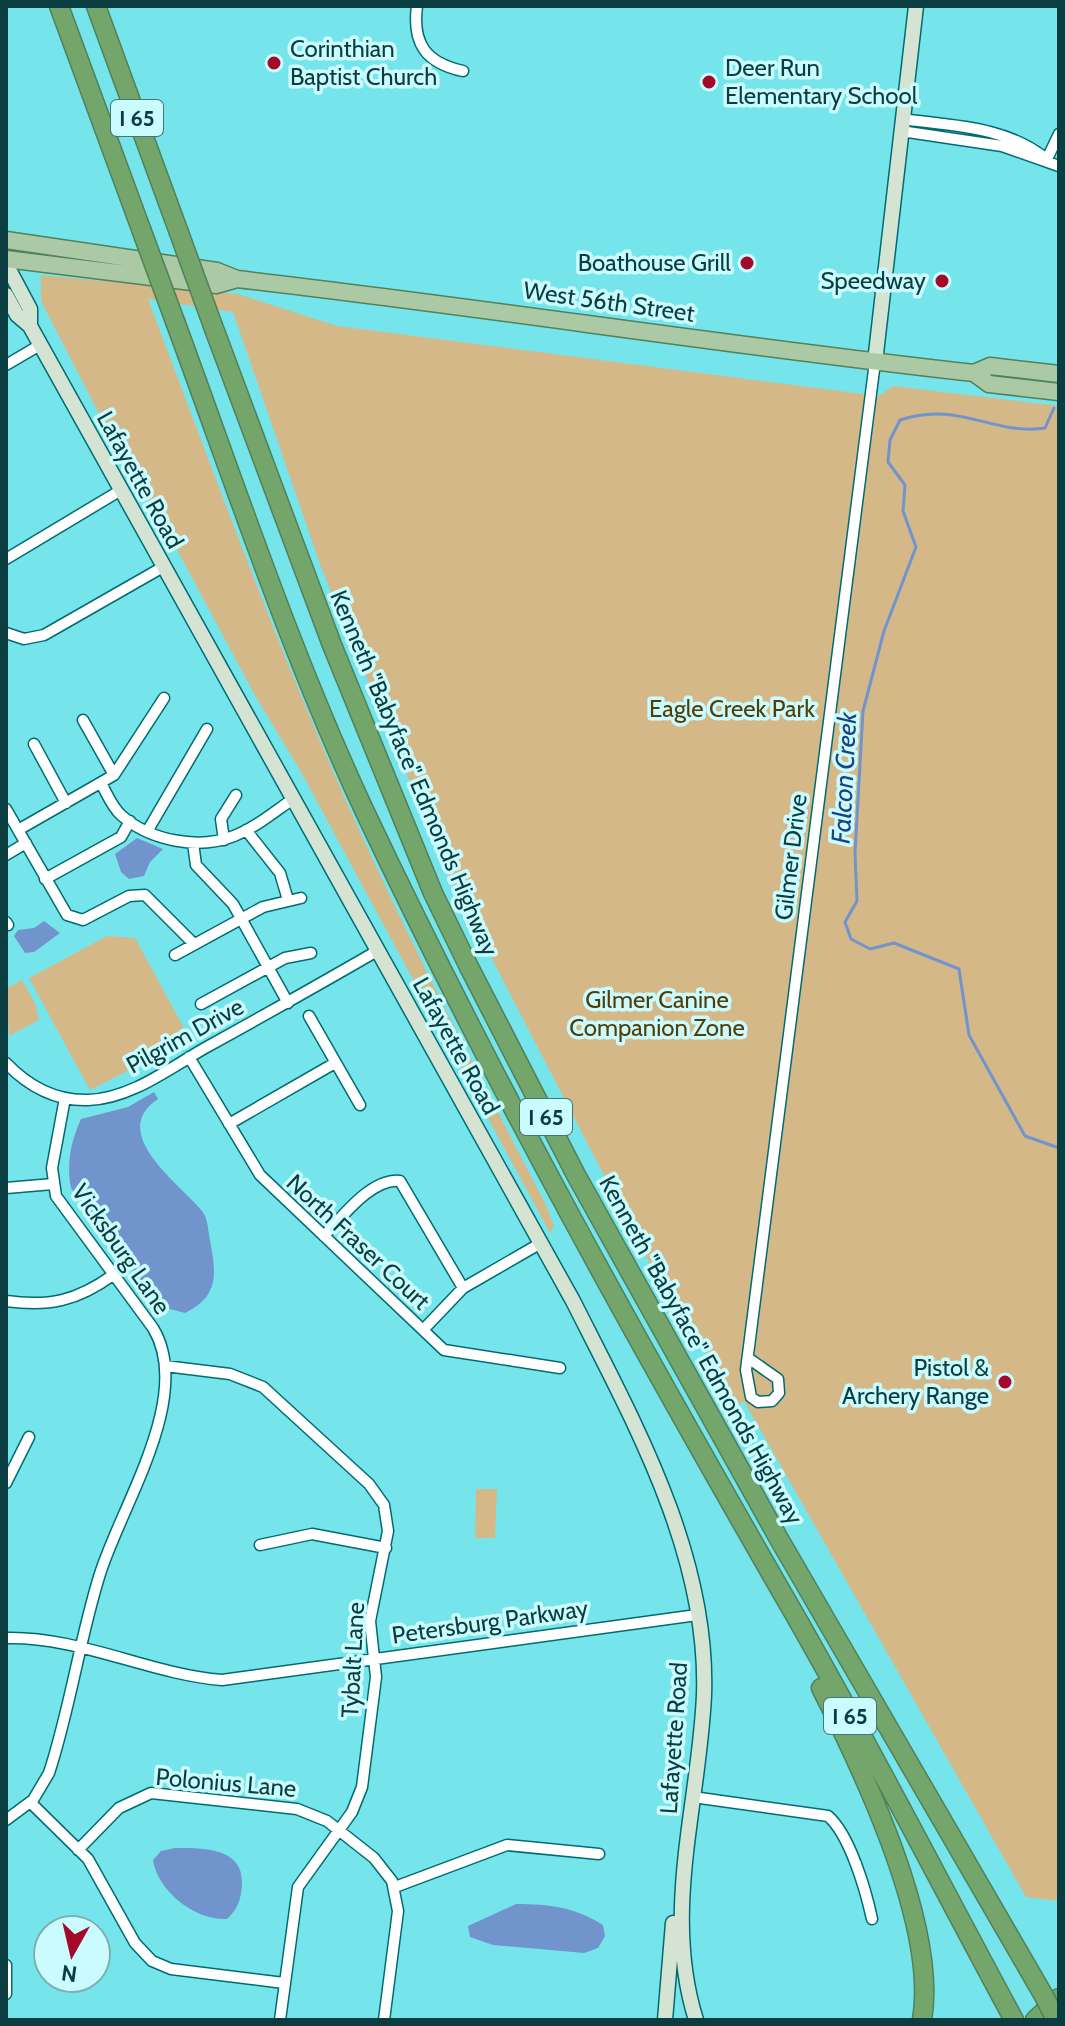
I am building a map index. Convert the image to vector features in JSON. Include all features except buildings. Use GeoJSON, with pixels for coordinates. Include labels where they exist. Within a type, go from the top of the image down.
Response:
{"type":"FeatureCollection","features":[{"type":"Feature","properties":{"kind":"highway","name":"Kenneth \"Babyface\" Edmonds Highway"},"geometry":{"type":"LineString","coordinates":[[59,6],[271,583],[363,809],[552,1185],[756,1552],[805,1634],[1014,2020]]}},
{"type":"Feature","properties":{"kind":"highway","name":"Kenneth \"Babyface\" Edmonds Highway"},"geometry":{"type":"LineString","coordinates":[[96,6],[332,645],[433,893],[576,1175],[756,1499],[1052,1997],[1056,2020]]}},
{"type":"Feature","properties":{"kind":"highway"},"geometry":{"type":"LineString","coordinates":[[756,1552],[848,1746],[903,1883],[921,1948],[922,2020]]}},
{"type":"Feature","properties":{"kind":"highway"},"geometry":{"type":"LineString","coordinates":[[1035,2020],[1052,1997]]}},
{"type":"Feature","properties":{"kind":"main road"},"geometry":{"type":"LineString","coordinates":[[875,362],[916,6]]}},
{"type":"Feature","properties":{"kind":"main road","name":"West 56th Street"},"geometry":{"type":"LineString","coordinates":[[6,240],[217,271],[237,279],[974,373],[989,384],[1059,392]]}},
{"type":"Feature","properties":{"kind":"main road","name":"West 56th Street"},"geometry":{"type":"LineString","coordinates":[[6,261],[216,285],[237,279]]}},
{"type":"Feature","properties":{"kind":"main road","name":"Lafayette Road"},"geometry":{"type":"LineString","coordinates":[[6,261],[30,309],[30,326]]}},
{"type":"Feature","properties":{"kind":"main road","name":"Lafayette Road"},"geometry":{"type":"LineString","coordinates":[[6,295],[17,315],[30,326],[541,1243],[618,1390],[670,1509],[697,1615],[704,1692],[679,1932],[687,1988],[696,2020]]}},
{"type":"Feature","properties":{"kind":"main road","name":"West 56th Street"},"geometry":{"type":"LineString","coordinates":[[974,373],[990,366],[1059,374]]}},
{"type":"Feature","properties":{"kind":"main road"},"geometry":{"type":"LineString","coordinates":[[666,2020],[671,1931],[683,1892]]}},
{"type":"Feature","properties":{"kind":"main road"},"geometry":{"type":"LineString","coordinates":[[666,2020],[679,1932]]}},
{"type":"Feature","properties":{"kind":"street"},"geometry":{"type":"LineString","coordinates":[[417,6],[415,30],[422,50],[438,64],[463,71]]}},
{"type":"Feature","properties":{"kind":"street"},"geometry":{"type":"LineString","coordinates":[[901,125],[1047,159],[1059,166]]}},
{"type":"Feature","properties":{"kind":"street"},"geometry":{"type":"LineString","coordinates":[[1047,159],[1059,134]]}},
{"type":"Feature","properties":{"kind":"street"},"geometry":{"type":"LineString","coordinates":[[6,365],[40,345]]}},
{"type":"Feature","properties":{"kind":"street","name":"Gilmer Drive"},"geometry":{"type":"LineString","coordinates":[[748,1358],[875,362]]}},
{"type":"Feature","properties":{"kind":"street"},"geometry":{"type":"LineString","coordinates":[[6,559],[121,490]]}},
{"type":"Feature","properties":{"kind":"street"},"geometry":{"type":"LineString","coordinates":[[6,633],[24,639],[44,635],[163,567]]}},
{"type":"Feature","properties":{"kind":"street"},"geometry":{"type":"LineString","coordinates":[[18,830],[114,775],[164,698]]}},
{"type":"Feature","properties":{"kind":"street"},"geometry":{"type":"LineString","coordinates":[[83,720],[114,775]]}},
{"type":"Feature","properties":{"kind":"street"},"geometry":{"type":"LineString","coordinates":[[148,830],[207,729]]}},
{"type":"Feature","properties":{"kind":"street"},"geometry":{"type":"LineString","coordinates":[[34,744],[66,803]]}},
{"type":"Feature","properties":{"kind":"street"},"geometry":{"type":"LineString","coordinates":[[101,783],[118,813],[130,821],[148,830],[193,843],[224,840],[246,830],[293,799]]}},
{"type":"Feature","properties":{"kind":"street"},"geometry":{"type":"LineString","coordinates":[[224,840],[221,819],[236,795]]}},
{"type":"Feature","properties":{"kind":"street"},"geometry":{"type":"LineString","coordinates":[[6,809],[65,914],[73,919],[90,918],[129,896],[145,895],[194,944]]}},
{"type":"Feature","properties":{"kind":"street"},"geometry":{"type":"LineString","coordinates":[[45,879],[121,837],[130,821]]}},
{"type":"Feature","properties":{"kind":"street"},"geometry":{"type":"LineString","coordinates":[[246,830],[280,873],[288,900]]}},
{"type":"Feature","properties":{"kind":"street"},"geometry":{"type":"LineString","coordinates":[[6,855],[26,843]]}},
{"type":"Feature","properties":{"kind":"street"},"geometry":{"type":"LineString","coordinates":[[193,843],[196,865],[241,918],[288,1003]]}},
{"type":"Feature","properties":{"kind":"street"},"geometry":{"type":"LineString","coordinates":[[175,955],[270,904],[301,898]]}},
{"type":"Feature","properties":{"kind":"street","name":"Pilgrim Drive"},"geometry":{"type":"LineString","coordinates":[[6,1063],[29,1083],[65,1098],[88,1100],[113,1096],[288,1003],[377,951]]}},
{"type":"Feature","properties":{"kind":"street"},"geometry":{"type":"LineString","coordinates":[[201,1004],[285,958],[311,953]]}},
{"type":"Feature","properties":{"kind":"street"},"geometry":{"type":"LineString","coordinates":[[309,1016],[360,1105]]}},
{"type":"Feature","properties":{"kind":"street","name":"North Fraser Court"},"geometry":{"type":"LineString","coordinates":[[189,1057],[260,1175],[423,1330],[452,1354],[560,1368]]}},
{"type":"Feature","properties":{"kind":"street"},"geometry":{"type":"LineString","coordinates":[[229,1124],[335,1063]]}},
{"type":"Feature","properties":{"kind":"street","name":"Vicksburg Lane"},"geometry":{"type":"LineString","coordinates":[[31,1803],[49,1773],[103,1563],[155,1438],[165,1366],[158,1337],[60,1204],[53,1184],[53,1162],[65,1098]]}},
{"type":"Feature","properties":{"kind":"street"},"geometry":{"type":"LineString","coordinates":[[324,1236],[363,1196],[399,1181],[405,1186],[463,1288]]}},
{"type":"Feature","properties":{"kind":"street"},"geometry":{"type":"LineString","coordinates":[[6,1188],[53,1184]]}},
{"type":"Feature","properties":{"kind":"street"},"geometry":{"type":"LineString","coordinates":[[423,1330],[463,1288],[541,1243]]}},
{"type":"Feature","properties":{"kind":"street"},"geometry":{"type":"LineString","coordinates":[[6,1301],[57,1303],[89,1292],[113,1275]]}},
{"type":"Feature","properties":{"kind":"street","name":"Tybalt Lane"},"geometry":{"type":"LineString","coordinates":[[165,1366],[230,1374],[251,1381],[273,1394],[377,1494],[387,1517],[386,1548],[370,1621],[375,1682],[362,1787],[355,1806],[303,1874],[297,1890],[280,2020]]}},
{"type":"Feature","properties":{"kind":"street"},"geometry":{"type":"LineString","coordinates":[[6,1483],[29,1437]]}},
{"type":"Feature","properties":{"kind":"street"},"geometry":{"type":"LineString","coordinates":[[260,1545],[312,1534],[386,1548]]}},
{"type":"Feature","properties":{"kind":"street","name":"Petersburg Parkway"},"geometry":{"type":"LineString","coordinates":[[6,1638],[33,1638],[187,1675],[222,1680],[697,1615]]}},
{"type":"Feature","properties":{"kind":"street","name":"Polonius Lane"},"geometry":{"type":"LineString","coordinates":[[78,1850],[126,1803],[160,1792],[297,1809],[319,1816],[382,1865],[395,1887]]}},
{"type":"Feature","properties":{"kind":"street"},"geometry":{"type":"LineString","coordinates":[[693,1797],[828,1816],[838,1827],[866,1891],[872,1919]]}},
{"type":"Feature","properties":{"kind":"street"},"geometry":{"type":"LineString","coordinates":[[6,1820],[31,1803],[93,1866],[135,1943],[152,1961],[171,1969],[284,1983]]}},
{"type":"Feature","properties":{"kind":"street"},"geometry":{"type":"LineString","coordinates":[[384,2020],[398,1911],[395,1887],[507,1845],[599,1854]]}},
{"type":"Feature","properties":{"kind":"street"},"geometry":{"type":"LineString","coordinates":[[6,1965],[6,1994]]}},
{"type":"Feature","properties":{"kind":"green space","name":"Eagle Creek Park"},"geometry":{"type":"Polygon","coordinates":[[[41,275],[238,294],[337,326],[879,396],[893,386],[1059,406],[1059,1901],[1026,1897],[744,1401],[735,1406],[697,1334],[653,1270],[449,876],[321,567],[233,312],[148,299],[323,749],[421,960],[545,1203],[554,1226],[550,1233],[300,770],[256,697],[175,546],[129,472],[41,301],[41,275]]]}},
{"type":"Feature","properties":{"kind":"green space"},"geometry":{"type":"Polygon","coordinates":[[[107,936],[135,938],[190,1039],[90,1090],[29,978],[107,936]]]}},
{"type":"Feature","properties":{"kind":"green space"},"geometry":{"type":"Polygon","coordinates":[[[22,980],[35,1003],[39,1020],[9,1036],[6,989],[22,980]]]}},
{"type":"Feature","properties":{"kind":"green space"},"geometry":{"type":"Polygon","coordinates":[[[476,1489],[497,1489],[495,1538],[475,1538],[476,1489]]]}},
{"type":"Feature","properties":{"kind":"water"},"geometry":{"type":"Polygon","coordinates":[[[137,838],[163,849],[150,862],[144,876],[129,879],[121,872],[115,854],[137,838]]]}},
{"type":"Feature","properties":{"kind":"water"},"geometry":{"type":"Polygon","coordinates":[[[44,921],[60,933],[34,952],[25,953],[14,936],[18,930],[34,928],[44,921]]]}},
{"type":"Feature","properties":{"kind":"water"},"geometry":{"type":"Polygon","coordinates":[[[154,1092],[158,1099],[144,1112],[140,1127],[143,1142],[152,1157],[204,1214],[212,1252],[214,1273],[210,1291],[205,1299],[185,1313],[162,1307],[71,1188],[70,1153],[81,1119],[128,1107],[154,1092]]]}},
{"type":"Feature","properties":{"kind":"water"},"geometry":{"type":"Polygon","coordinates":[[[175,1848],[220,1852],[236,1863],[241,1872],[241,1895],[227,1919],[191,1910],[162,1883],[153,1860],[161,1851],[175,1848]]]}},
{"type":"Feature","properties":{"kind":"water"},"geometry":{"type":"Polygon","coordinates":[[[516,1904],[572,1910],[603,1925],[605,1936],[598,1948],[584,1953],[493,1945],[470,1937],[468,1926],[516,1904]]]}},
{"type":"Feature","properties":{"kind":"waterway","name":"Falcon Creek"},"geometry":{"type":"LineString","coordinates":[[1054,408],[1045,428],[1027,429],[958,416],[921,415],[900,420],[890,440],[888,462],[905,485],[903,511],[916,547],[884,631],[863,711],[855,853],[857,901],[845,922],[851,939],[870,949],[894,943],[959,969],[969,1035],[1025,1136],[1059,1148]]}},
{"type":"Feature","properties":{"kind":"place","name":"Corinthian Baptist Church"},"geometry":{"type":"Point","coordinates":[274,63]}},
{"type":"Feature","properties":{"kind":"place","name":"Deer Run Elementary School"},"geometry":{"type":"Point","coordinates":[709,82]}},
{"type":"Feature","properties":{"kind":"place","name":"Boathouse Grill"},"geometry":{"type":"Point","coordinates":[747,263]}},
{"type":"Feature","properties":{"kind":"place","name":"Speedway"},"geometry":{"type":"Point","coordinates":[942,281]}},
{"type":"Feature","properties":{"kind":"place","name":"Pistol & Archery Range"},"geometry":{"type":"Point","coordinates":[1005,1382]}},
{"type":"Feature","properties":{"kind":"park label","name":"Gilmer Canine Companion Zone"},"geometry":{"type":"Point","coordinates":[657,1014]}}]}
